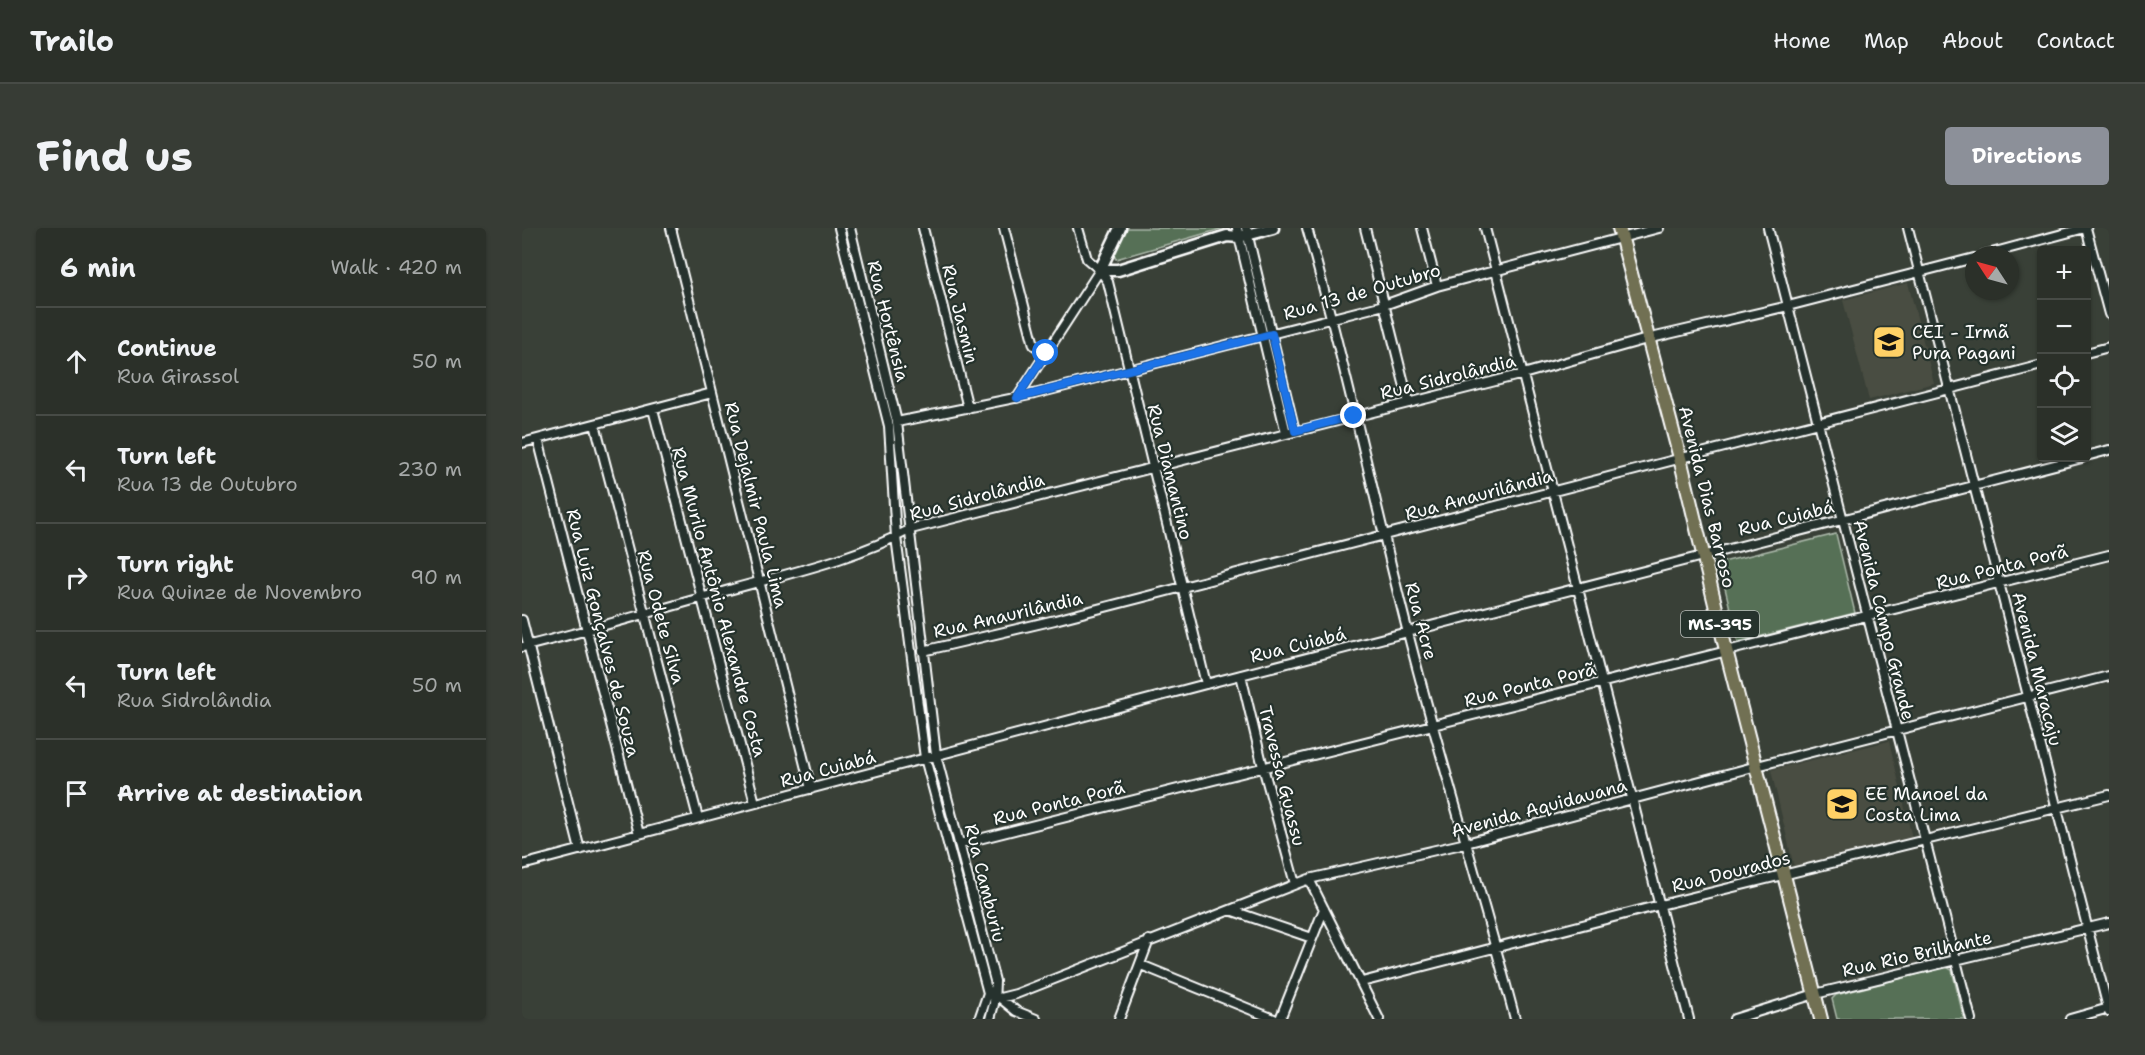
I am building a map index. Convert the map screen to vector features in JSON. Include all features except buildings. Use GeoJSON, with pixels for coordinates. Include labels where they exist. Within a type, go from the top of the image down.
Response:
{"type":"FeatureCollection","features":[{"type":"Feature","properties":{"kind":"main road","name":"Avenida Dias Barroso"},"geometry":{"type":"LineString","coordinates":[[1620,233],[1680,458],[1726,650],[1821,1019]]}},
{"type":"Feature","properties":{"kind":"street","name":"Rua Dejalmir Paula Lima"},"geometry":{"type":"LineString","coordinates":[[671,228],[811,789]]}},
{"type":"Feature","properties":{"kind":"street","name":"Rua Camburiu"},"geometry":{"type":"LineString","coordinates":[[839,228],[889,426],[896,537],[925,758],[969,923],[994,996]]}},
{"type":"Feature","properties":{"kind":"street","name":"Rua Hortênsia"},"geometry":{"type":"LineString","coordinates":[[850,228],[897,422],[911,529]]}},
{"type":"Feature","properties":{"kind":"street","name":"Rua Jasmin"},"geometry":{"type":"LineString","coordinates":[[923,228],[968,408]]}},
{"type":"Feature","properties":{"kind":"street"},"geometry":{"type":"LineString","coordinates":[[1004,228],[1034,345],[1046,353]]}},
{"type":"Feature","properties":{"kind":"street","name":"Rua Diamantino"},"geometry":{"type":"LineString","coordinates":[[1078,228],[1087,259],[1101,270],[1108,282],[1206,684]]}},
{"type":"Feature","properties":{"kind":"street"},"geometry":{"type":"LineString","coordinates":[[1017,398],[1101,270],[1120,228]]}},
{"type":"Feature","properties":{"kind":"street"},"geometry":{"type":"LineString","coordinates":[[1101,270],[1118,270],[1241,231],[1273,228]]}},
{"type":"Feature","properties":{"kind":"street","name":"Rua Acre"},"geometry":{"type":"LineString","coordinates":[[1307,228],[1333,318],[1354,416],[1408,632],[1497,947],[1515,1019]]}},
{"type":"Feature","properties":{"kind":"street"},"geometry":{"type":"LineString","coordinates":[[1365,228],[1409,403]]}},
{"type":"Feature","properties":{"kind":"street"},"geometry":{"type":"LineString","coordinates":[[1422,228],[1437,285]]}},
{"type":"Feature","properties":{"kind":"street"},"geometry":{"type":"LineString","coordinates":[[1485,228],[1604,682],[1689,1019]]}},
{"type":"Feature","properties":{"kind":"street","name":"Rua 13 de Outubro"},"geometry":{"type":"LineString","coordinates":[[897,422],[1017,398],[1267,335],[1384,305],[1437,285],[1496,272],[1620,233],[1659,228]]}},
{"type":"Feature","properties":{"kind":"street","name":"Avenida Campo Grande"},"geometry":{"type":"LineString","coordinates":[[1768,228],[1971,1019]]}},
{"type":"Feature","properties":{"kind":"street","name":"Avenida Maracaju"},"geometry":{"type":"LineString","coordinates":[[1908,228],[2109,1010]]}},
{"type":"Feature","properties":{"kind":"street"},"geometry":{"type":"LineString","coordinates":[[2018,246],[2086,228],[2109,314]]}},
{"type":"Feature","properties":{"kind":"street"},"geometry":{"type":"LineString","coordinates":[[1241,231],[1267,335],[1295,431]]}},
{"type":"Feature","properties":{"kind":"street","name":"Rua Sidrolândia"},"geometry":{"type":"LineString","coordinates":[[525,647],[841,558],[911,529],[1523,374],[1647,339],[1788,306],[1965,260]]}},
{"type":"Feature","properties":{"kind":"street"},"geometry":{"type":"LineString","coordinates":[[1267,335],[1286,433]]}},
{"type":"Feature","properties":{"kind":"street"},"geometry":{"type":"LineString","coordinates":[[2091,352],[2109,348]]}},
{"type":"Feature","properties":{"kind":"street","name":"Rua Anaurilândia"},"geometry":{"type":"LineString","coordinates":[[923,651],[1182,587],[2037,366]]}},
{"type":"Feature","properties":{"kind":"street"},"geometry":{"type":"LineString","coordinates":[[522,443],[712,393]]}},
{"type":"Feature","properties":{"kind":"street","name":"Rua Murilo Antônio Alexandre Costa"},"geometry":{"type":"LineString","coordinates":[[653,409],[755,803]]}},
{"type":"Feature","properties":{"kind":"street","name":"Rua Odete Silva"},"geometry":{"type":"LineString","coordinates":[[596,424],[698,818]]}},
{"type":"Feature","properties":{"kind":"street","name":"Rua Luiz Gonçalves de Souza"},"geometry":{"type":"LineString","coordinates":[[538,438],[639,834]]}},
{"type":"Feature","properties":{"kind":"street"},"geometry":{"type":"LineString","coordinates":[[2091,455],[2109,450]]}},
{"type":"Feature","properties":{"kind":"street","name":"Rua Cuiabá"},"geometry":{"type":"LineString","coordinates":[[522,865],[1206,684],[2066,462]]}},
{"type":"Feature","properties":{"kind":"street","name":"Rua Camburiu"},"geometry":{"type":"LineString","coordinates":[[911,529],[936,755],[995,981],[990,1019]]}},
{"type":"Feature","properties":{"kind":"street","name":"Rua Ponta Porã"},"geometry":{"type":"LineString","coordinates":[[959,844],[2109,555]]}},
{"type":"Feature","properties":{"kind":"street"},"geometry":{"type":"LineString","coordinates":[[522,620],[525,647],[580,850]]}},
{"type":"Feature","properties":{"kind":"street","name":"Travessa Guassu"},"geometry":{"type":"LineString","coordinates":[[1241,675],[1295,884]]}},
{"type":"Feature","properties":{"kind":"street","name":"Avenida Aquidauana"},"geometry":{"type":"LineString","coordinates":[[994,996],[1309,879],[1466,843],[2109,676]]}},
{"type":"Feature","properties":{"kind":"street","name":"Rua Dourados"},"geometry":{"type":"LineString","coordinates":[[1362,982],[1660,905],[2109,795]]}},
{"type":"Feature","properties":{"kind":"street"},"geometry":{"type":"LineString","coordinates":[[1309,879],[1379,1019]]}},
{"type":"Feature","properties":{"kind":"street"},"geometry":{"type":"LineString","coordinates":[[1280,1019],[1324,909]]}},
{"type":"Feature","properties":{"kind":"street"},"geometry":{"type":"LineString","coordinates":[[1230,910],[1312,938]]}},
{"type":"Feature","properties":{"kind":"street"},"geometry":{"type":"LineString","coordinates":[[969,923],[979,920]]}},
{"type":"Feature","properties":{"kind":"street","name":"Rua Rio Brilhante"},"geometry":{"type":"LineString","coordinates":[[1734,1019],[1815,994],[2109,923]]}},
{"type":"Feature","properties":{"kind":"street"},"geometry":{"type":"LineString","coordinates":[[1119,1019],[1149,940]]}},
{"type":"Feature","properties":{"kind":"street"},"geometry":{"type":"LineString","coordinates":[[1141,965],[1274,1019]]}},
{"type":"Feature","properties":{"kind":"street"},"geometry":{"type":"LineString","coordinates":[[994,996],[1016,1011],[1036,1019]]}},
{"type":"Feature","properties":{"kind":"street","name":"Rua Camburiu"},"geometry":{"type":"LineString","coordinates":[[979,1019],[994,996]]}},
{"type":"Feature","properties":{"kind":"street"},"geometry":{"type":"LineString","coordinates":[[2070,1019],[2109,1010]]}},
{"type":"Feature","properties":{"kind":"shaded area","name":"CEI - Irmã Pura Pagani"},"geometry":{"type":"Polygon","coordinates":[[[1908,283],[1934,383],[1869,400],[1843,300],[1908,283]]]}},
{"type":"Feature","properties":{"kind":"shaded area","name":"EE Manoel da Costa Lima"},"geometry":{"type":"Polygon","coordinates":[[[1889,741],[1912,838],[1794,867],[1771,770],[1889,741]]]}},
{"type":"Feature","properties":{"kind":"green space"},"geometry":{"type":"Polygon","coordinates":[[[1125,228],[1224,228],[1116,259],[1113,254],[1125,228]]]}},
{"type":"Feature","properties":{"kind":"green space"},"geometry":{"type":"Polygon","coordinates":[[[1836,534],[1855,613],[1738,642],[1719,563],[1836,534]]]}},
{"type":"Feature","properties":{"kind":"green space"},"geometry":{"type":"Polygon","coordinates":[[[1946,967],[1952,970],[1964,1019],[1837,1019],[1832,999],[1836,995],[1946,967]]]}},
{"type":"Feature","properties":{"kind":"place","name":"CEI - Irmã Pura Pagani"},"geometry":{"type":"Point","coordinates":[1889,342]}},
{"type":"Feature","properties":{"kind":"place","name":"EE Manoel da Costa Lima"},"geometry":{"type":"Point","coordinates":[1842,804]}},
{"type":"Feature","properties":{"kind":"route"},"geometry":{"type":"LineString","coordinates":[[1046,353],[1017,398],[1272,334],[1295,431],[1354,416]]}}]}
